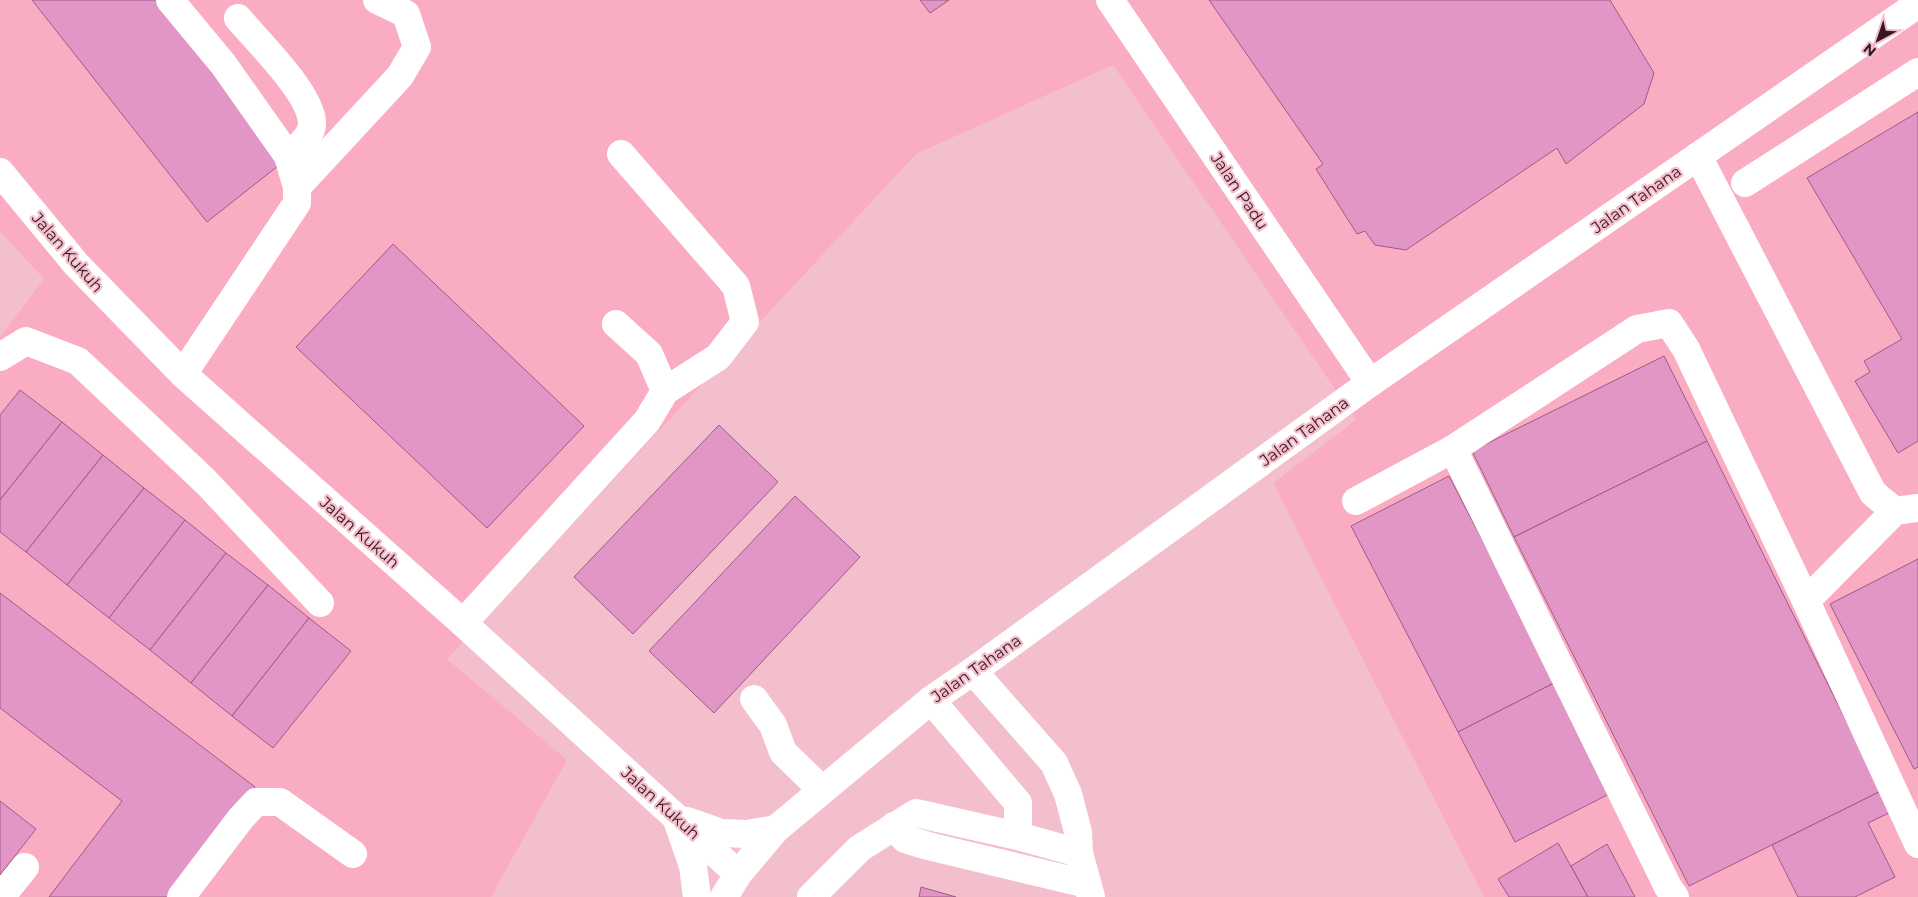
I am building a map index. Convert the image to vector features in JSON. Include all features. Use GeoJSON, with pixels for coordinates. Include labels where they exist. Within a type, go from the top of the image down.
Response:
{"type":"FeatureCollection","features":[{"type":"Feature","properties":{"kind":"street"},"geometry":{"type":"LineString","coordinates":[[170,0],[222,64],[288,156],[297,187],[297,204],[183,374]]}},
{"type":"Feature","properties":{"kind":"street"},"geometry":{"type":"LineString","coordinates":[[297,187],[400,76],[417,47],[406,14],[378,0]]}},
{"type":"Feature","properties":{"kind":"street","name":"Jalan Padu"},"geometry":{"type":"LineString","coordinates":[[1110,0],[1370,383]]}},
{"type":"Feature","properties":{"kind":"street","name":"Jalan Tahana"},"geometry":{"type":"LineString","coordinates":[[731,886],[776,829],[931,700],[1370,383],[1918,4]]}},
{"type":"Feature","properties":{"kind":"street"},"geometry":{"type":"LineString","coordinates":[[238,18],[304,97],[313,123],[306,140],[288,156]]}},
{"type":"Feature","properties":{"kind":"street"},"geometry":{"type":"LineString","coordinates":[[1745,183],[1918,72]]}},
{"type":"Feature","properties":{"kind":"street"},"geometry":{"type":"LineString","coordinates":[[463,623],[647,421],[665,391],[718,357],[745,322],[736,286],[621,154]]}},
{"type":"Feature","properties":{"kind":"street"},"geometry":{"type":"LineString","coordinates":[[1698,156],[1873,493],[1906,509],[1806,601]]}},
{"type":"Feature","properties":{"kind":"street","name":"Jalan Kukuh"},"geometry":{"type":"LineString","coordinates":[[0,172],[76,264],[183,374],[463,623],[675,816],[731,886]]}},
{"type":"Feature","properties":{"kind":"street"},"geometry":{"type":"LineString","coordinates":[[1356,501],[1453,448],[1638,329],[1669,323],[1686,349],[1806,601],[1918,844]]}},
{"type":"Feature","properties":{"kind":"street"},"geometry":{"type":"LineString","coordinates":[[616,324],[649,354],[665,391]]}},
{"type":"Feature","properties":{"kind":"street"},"geometry":{"type":"LineString","coordinates":[[0,357],[26,341],[78,361],[206,482],[320,602]]}},
{"type":"Feature","properties":{"kind":"street"},"geometry":{"type":"LineString","coordinates":[[1453,448],[1668,887],[1676,897]]}},
{"type":"Feature","properties":{"kind":"street"},"geometry":{"type":"LineString","coordinates":[[973,671],[1054,763],[1068,794],[1078,832],[1079,853],[1089,890]]}},
{"type":"Feature","properties":{"kind":"street"},"geometry":{"type":"LineString","coordinates":[[754,699],[772,725],[783,752],[822,790]]}},
{"type":"Feature","properties":{"kind":"street"},"geometry":{"type":"LineString","coordinates":[[931,700],[1018,802],[1018,836]]}},
{"type":"Feature","properties":{"kind":"street"},"geometry":{"type":"LineString","coordinates":[[181,897],[240,818],[256,802],[280,802],[353,854]]}},
{"type":"Feature","properties":{"kind":"street"},"geometry":{"type":"LineString","coordinates":[[811,897],[860,848],[916,813],[1018,836],[1079,853]]}},
{"type":"Feature","properties":{"kind":"street"},"geometry":{"type":"LineString","coordinates":[[675,816],[721,833],[747,834],[776,829]]}},
{"type":"Feature","properties":{"kind":"street"},"geometry":{"type":"LineString","coordinates":[[675,816],[694,866],[697,897]]}},
{"type":"Feature","properties":{"kind":"street"},"geometry":{"type":"LineString","coordinates":[[894,826],[905,839],[1089,890]]}},
{"type":"Feature","properties":{"kind":"street"},"geometry":{"type":"LineString","coordinates":[[1,897],[26,867]]}},
{"type":"Feature","properties":{"kind":"shaded area"},"geometry":{"type":"Polygon","coordinates":[[[0,0],[1918,0],[1918,897],[1484,897],[1273,483],[1356,420],[1113,65],[916,154],[447,659],[567,760],[491,897],[0,897],[0,337],[44,279],[0,231],[0,0]]]}},
{"type":"Feature","properties":{"kind":"building"},"geometry":{"type":"Polygon","coordinates":[[[32,0],[163,0],[288,158],[207,222],[32,0]]]}},
{"type":"Feature","properties":{"kind":"building"},"geometry":{"type":"Polygon","coordinates":[[[920,0],[949,0],[930,13],[920,0]]]}},
{"type":"Feature","properties":{"kind":"building"},"geometry":{"type":"Polygon","coordinates":[[[1209,0],[1610,0],[1654,73],[1644,104],[1566,164],[1557,148],[1406,250],[1375,245],[1365,231],[1357,234],[1316,169],[1323,164],[1209,0]]]}},
{"type":"Feature","properties":{"kind":"building"},"geometry":{"type":"Polygon","coordinates":[[[1918,112],[1918,441],[1898,453],[1855,381],[1870,372],[1864,361],[1902,339],[1807,178],[1918,112]]]}},
{"type":"Feature","properties":{"kind":"building"},"geometry":{"type":"Polygon","coordinates":[[[393,244],[584,426],[487,528],[296,347],[393,244]]]}},
{"type":"Feature","properties":{"kind":"building"},"geometry":{"type":"Polygon","coordinates":[[[1664,356],[1707,441],[1514,537],[1472,451],[1664,356]]]}},
{"type":"Feature","properties":{"kind":"building"},"geometry":{"type":"Polygon","coordinates":[[[20,390],[62,422],[0,500],[0,415],[20,390]]]}},
{"type":"Feature","properties":{"kind":"building"},"geometry":{"type":"Polygon","coordinates":[[[62,422],[103,455],[26,552],[0,532],[0,500],[62,422]]]}},
{"type":"Feature","properties":{"kind":"building"},"geometry":{"type":"Polygon","coordinates":[[[719,425],[778,482],[633,634],[574,577],[719,425]]]}},
{"type":"Feature","properties":{"kind":"building"},"geometry":{"type":"Polygon","coordinates":[[[1707,441],[1881,791],[1689,886],[1514,537],[1707,441]]]}},
{"type":"Feature","properties":{"kind":"building"},"geometry":{"type":"Polygon","coordinates":[[[103,455],[144,488],[67,585],[26,552],[103,455]]]}},
{"type":"Feature","properties":{"kind":"building"},"geometry":{"type":"Polygon","coordinates":[[[1449,476],[1556,682],[1458,732],[1351,526],[1449,476]]]}},
{"type":"Feature","properties":{"kind":"building"},"geometry":{"type":"Polygon","coordinates":[[[144,488],[185,520],[109,618],[67,585],[144,488]]]}},
{"type":"Feature","properties":{"kind":"building"},"geometry":{"type":"Polygon","coordinates":[[[795,496],[860,557],[714,713],[649,651],[795,496]]]}},
{"type":"Feature","properties":{"kind":"building"},"geometry":{"type":"Polygon","coordinates":[[[185,520],[226,553],[150,650],[109,618],[185,520]]]}},
{"type":"Feature","properties":{"kind":"building"},"geometry":{"type":"Polygon","coordinates":[[[226,553],[268,585],[191,683],[150,650],[226,553]]]}},
{"type":"Feature","properties":{"kind":"building"},"geometry":{"type":"Polygon","coordinates":[[[1918,559],[1918,767],[1914,769],[1830,604],[1918,559]]]}},
{"type":"Feature","properties":{"kind":"building"},"geometry":{"type":"Polygon","coordinates":[[[268,585],[309,618],[232,716],[191,683],[268,585]]]}},
{"type":"Feature","properties":{"kind":"building"},"geometry":{"type":"Polygon","coordinates":[[[0,593],[255,787],[172,897],[49,897],[122,801],[0,708],[0,593]]]}},
{"type":"Feature","properties":{"kind":"building"},"geometry":{"type":"Polygon","coordinates":[[[309,618],[351,651],[273,748],[232,716],[309,618]]]}},
{"type":"Feature","properties":{"kind":"building"},"geometry":{"type":"Polygon","coordinates":[[[1556,682],[1613,792],[1515,842],[1458,732],[1556,682]]]}},
{"type":"Feature","properties":{"kind":"building"},"geometry":{"type":"Polygon","coordinates":[[[1881,791],[1891,812],[1868,823],[1895,877],[1855,897],[1798,897],[1772,845],[1881,791]]]}},
{"type":"Feature","properties":{"kind":"building"},"geometry":{"type":"Polygon","coordinates":[[[0,801],[36,829],[0,875],[0,801]]]}},
{"type":"Feature","properties":{"kind":"building"},"geometry":{"type":"Polygon","coordinates":[[[1558,843],[1588,897],[1509,897],[1498,879],[1558,843]]]}},
{"type":"Feature","properties":{"kind":"building"},"geometry":{"type":"Polygon","coordinates":[[[1607,844],[1635,897],[1588,897],[1571,866],[1607,844]]]}},
{"type":"Feature","properties":{"kind":"building"},"geometry":{"type":"Polygon","coordinates":[[[921,887],[956,897],[919,897],[921,887]]]}}]}
